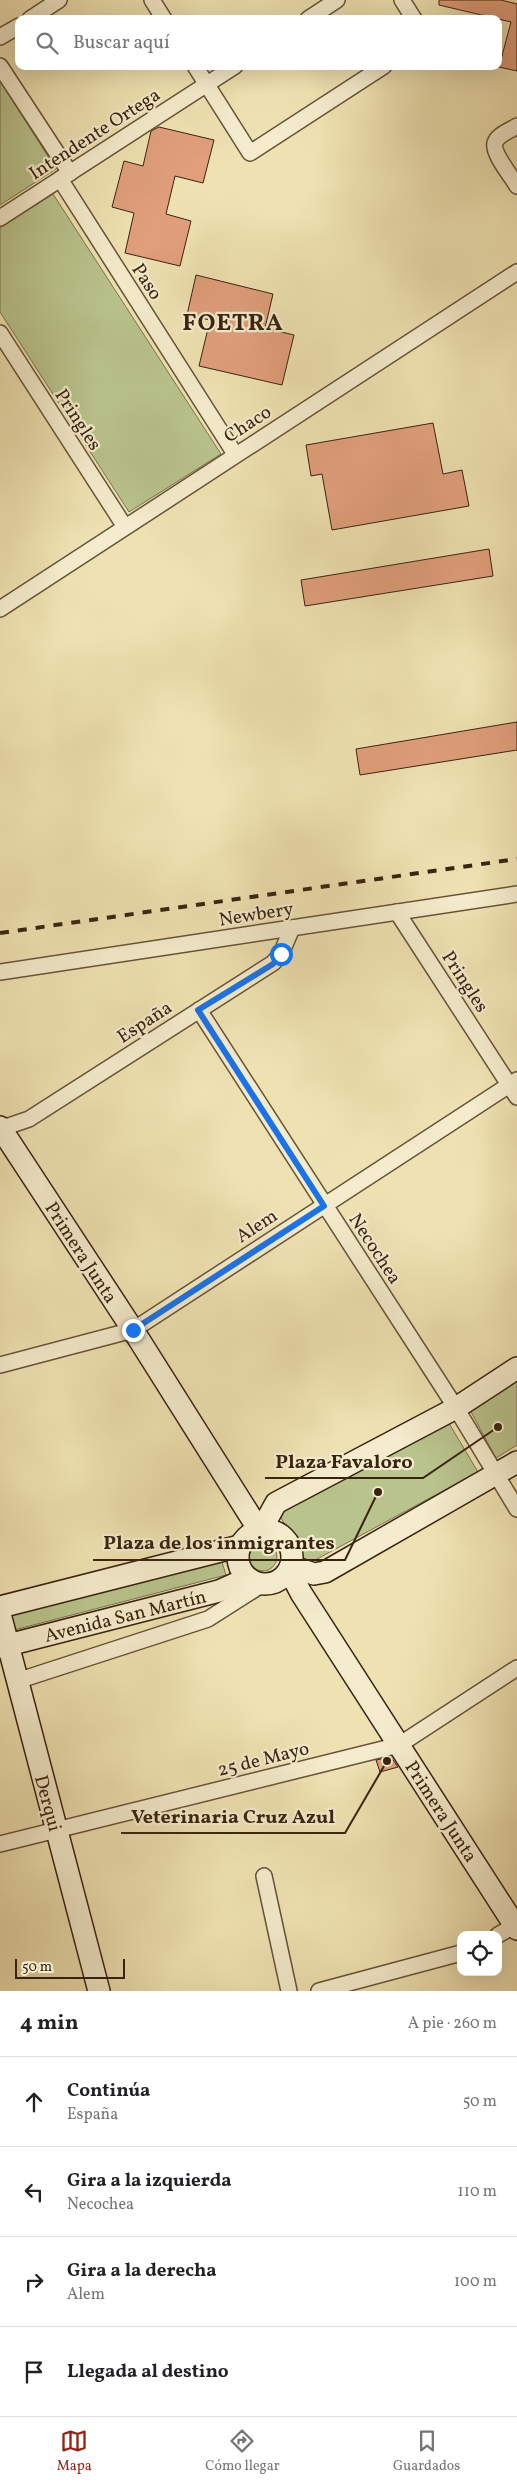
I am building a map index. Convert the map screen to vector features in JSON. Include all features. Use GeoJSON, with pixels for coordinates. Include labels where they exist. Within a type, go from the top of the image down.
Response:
{"type":"FeatureCollection","features":[{"type":"Feature","properties":{"kind":"main road","name":"Primera Junta"},"geometry":{"type":"LineString","coordinates":[[0,1128],[133,1330],[260,1530]]}},
{"type":"Feature","properties":{"kind":"main road"},"geometry":{"type":"LineString","coordinates":[[260,1530],[276,1503],[456,1408],[517,1368]]}},
{"type":"Feature","properties":{"kind":"main road"},"geometry":{"type":"LineString","coordinates":[[290,1568],[314,1574],[325,1572],[496,1476],[517,1462]]}},
{"type":"Feature","properties":{"kind":"main road"},"geometry":{"type":"LineString","coordinates":[[260,1582],[280,1580],[290,1568],[293,1557],[288,1542],[275,1531],[260,1530],[246,1537],[240,1546],[239,1566],[260,1582],[301,1593]]}},
{"type":"Feature","properties":{"kind":"main road","name":"Avenida San Martín"},"geometry":{"type":"LineString","coordinates":[[0,1607],[240,1546]]}},
{"type":"Feature","properties":{"kind":"main road","name":"Primera Junta"},"geometry":{"type":"LineString","coordinates":[[290,1568],[301,1593],[399,1745],[512,1928]]}},
{"type":"Feature","properties":{"kind":"main road","name":"Avenida San Martín"},"geometry":{"type":"LineString","coordinates":[[4,1646],[260,1582]]}},
{"type":"Feature","properties":{"kind":"main road","name":"Derqui"},"geometry":{"type":"LineString","coordinates":[[0,1614],[4,1646],[17,1680],[99,1991]]}},
{"type":"Feature","properties":{"kind":"street"},"geometry":{"type":"LineString","coordinates":[[36,15],[59,0]]}},
{"type":"Feature","properties":{"kind":"street"},"geometry":{"type":"LineString","coordinates":[[152,0],[161,15]]}},
{"type":"Feature","properties":{"kind":"street"},"geometry":{"type":"LineString","coordinates":[[314,15],[338,0]]}},
{"type":"Feature","properties":{"kind":"street"},"geometry":{"type":"LineString","coordinates":[[402,0],[411,15]]}},
{"type":"Feature","properties":{"kind":"street"},"geometry":{"type":"LineString","coordinates":[[0,38],[15,29]]}},
{"type":"Feature","properties":{"kind":"street","name":"Paso"},"geometry":{"type":"LineString","coordinates":[[0,66],[235,454]]}},
{"type":"Feature","properties":{"kind":"street"},"geometry":{"type":"LineString","coordinates":[[198,70],[250,152],[378,70]]}},
{"type":"Feature","properties":{"kind":"street","name":"Intendente Ortega"},"geometry":{"type":"LineString","coordinates":[[0,218],[229,70]]}},
{"type":"Feature","properties":{"kind":"street"},"geometry":{"type":"LineString","coordinates":[[517,126],[499,138],[495,143],[496,152],[517,186]]}},
{"type":"Feature","properties":{"kind":"street","name":"Chaco"},"geometry":{"type":"LineString","coordinates":[[0,609],[235,454],[517,272]]}},
{"type":"Feature","properties":{"kind":"street","name":"Pringles"},"geometry":{"type":"LineString","coordinates":[[0,333],[125,527]]}},
{"type":"Feature","properties":{"kind":"street","name":"Newbery"},"geometry":{"type":"LineString","coordinates":[[0,972],[517,894]]}},
{"type":"Feature","properties":{"kind":"street","name":"Pringles"},"geometry":{"type":"LineString","coordinates":[[397,912],[514,1087]]}},
{"type":"Feature","properties":{"kind":"street","name":"España"},"geometry":{"type":"LineString","coordinates":[[0,1128],[29,1119],[273,964],[281,954],[292,928]]}},
{"type":"Feature","properties":{"kind":"street","name":"Necochea"},"geometry":{"type":"LineString","coordinates":[[198,1010],[456,1408],[517,1509]]}},
{"type":"Feature","properties":{"kind":"street","name":"Alem"},"geometry":{"type":"LineString","coordinates":[[0,1365],[133,1330],[324,1206],[514,1087]]}},
{"type":"Feature","properties":{"kind":"street"},"geometry":{"type":"LineString","coordinates":[[17,1680],[208,1619],[260,1582]]}},
{"type":"Feature","properties":{"kind":"street","name":"25 de Mayo"},"geometry":{"type":"LineString","coordinates":[[0,1844],[399,1745],[517,1668]]}},
{"type":"Feature","properties":{"kind":"street"},"geometry":{"type":"LineString","coordinates":[[264,1876],[289,1991]]}},
{"type":"Feature","properties":{"kind":"street"},"geometry":{"type":"LineString","coordinates":[[319,1991],[457,1954]]}},
{"type":"Feature","properties":{"kind":"green space"},"geometry":{"type":"Polygon","coordinates":[[[0,81],[56,169],[0,205],[0,81]]]}},
{"type":"Feature","properties":{"kind":"green space"},"geometry":{"type":"Polygon","coordinates":[[[53,194],[221,454],[129,512],[0,312],[0,228],[53,194]]]}},
{"type":"Feature","properties":{"kind":"green space"},"geometry":{"type":"Polygon","coordinates":[[[517,1378],[517,1445],[496,1458],[469,1408],[517,1378]]]}},
{"type":"Feature","properties":{"kind":"green space"},"geometry":{"type":"Polygon","coordinates":[[[447,1420],[478,1472],[306,1565],[278,1512],[447,1420]]]}},
{"type":"Feature","properties":{"kind":"green space"},"geometry":{"type":"Polygon","coordinates":[[[263,1543],[273,1547],[277,1557],[273,1567],[263,1571],[253,1567],[249,1557],[253,1547],[263,1543]]]}},
{"type":"Feature","properties":{"kind":"green space"},"geometry":{"type":"Polygon","coordinates":[[[221,1559],[226,1575],[14,1630],[9,1614],[221,1559]]]}},
{"type":"Feature","properties":{"kind":"building"},"geometry":{"type":"Polygon","coordinates":[[[439,0],[501,0],[517,4],[517,71],[502,68],[502,56],[511,22],[502,20],[502,15],[481,15],[439,5],[439,0]]]}},
{"type":"Feature","properties":{"kind":"building"},"geometry":{"type":"Polygon","coordinates":[[[159,127],[214,140],[203,183],[175,176],[166,214],[191,221],[180,266],[125,253],[134,213],[112,207],[124,161],[143,166],[151,131],[159,127]]]}},
{"type":"Feature","properties":{"kind":"building"},"geometry":{"type":"Polygon","coordinates":[[[196,275],[273,294],[265,328],[294,335],[282,385],[199,366],[210,320],[187,315],[196,275]]]}},
{"type":"Feature","properties":{"kind":"building"},"geometry":{"type":"Polygon","coordinates":[[[433,423],[443,474],[462,470],[469,506],[332,530],[322,474],[311,476],[306,445],[433,423]]]}},
{"type":"Feature","properties":{"kind":"building"},"geometry":{"type":"Polygon","coordinates":[[[489,549],[493,576],[305,606],[301,580],[489,549]]]}},
{"type":"Feature","properties":{"kind":"building"},"geometry":{"type":"Polygon","coordinates":[[[517,722],[517,750],[360,775],[356,749],[517,722]]]}},
{"type":"Feature","properties":{"kind":"building"},"geometry":{"type":"Polygon","coordinates":[[[391,1757],[398,1767],[380,1772],[376,1760],[391,1757]]]}},
{"type":"Feature","properties":{"kind":"railway"},"geometry":{"type":"LineString","coordinates":[[0,933],[517,859]]}},
{"type":"Feature","properties":{"kind":"place","name":"Plaza Favaloro"},"geometry":{"type":"Point","coordinates":[498,1427]}},
{"type":"Feature","properties":{"kind":"place","name":"Plaza de los inmigrantes"},"geometry":{"type":"Point","coordinates":[378,1492]}},
{"type":"Feature","properties":{"kind":"place","name":"Veterinaria Cruz Azul"},"geometry":{"type":"Point","coordinates":[387,1761]}},
{"type":"Feature","properties":{"kind":"district","name":"FOETRA"},"geometry":{"type":"Point","coordinates":[233,322]}},
{"type":"Feature","properties":{"kind":"route"},"geometry":{"type":"LineString","coordinates":[[133,1330],[324,1206],[198,1010],[273,964],[281,954]]}}]}
